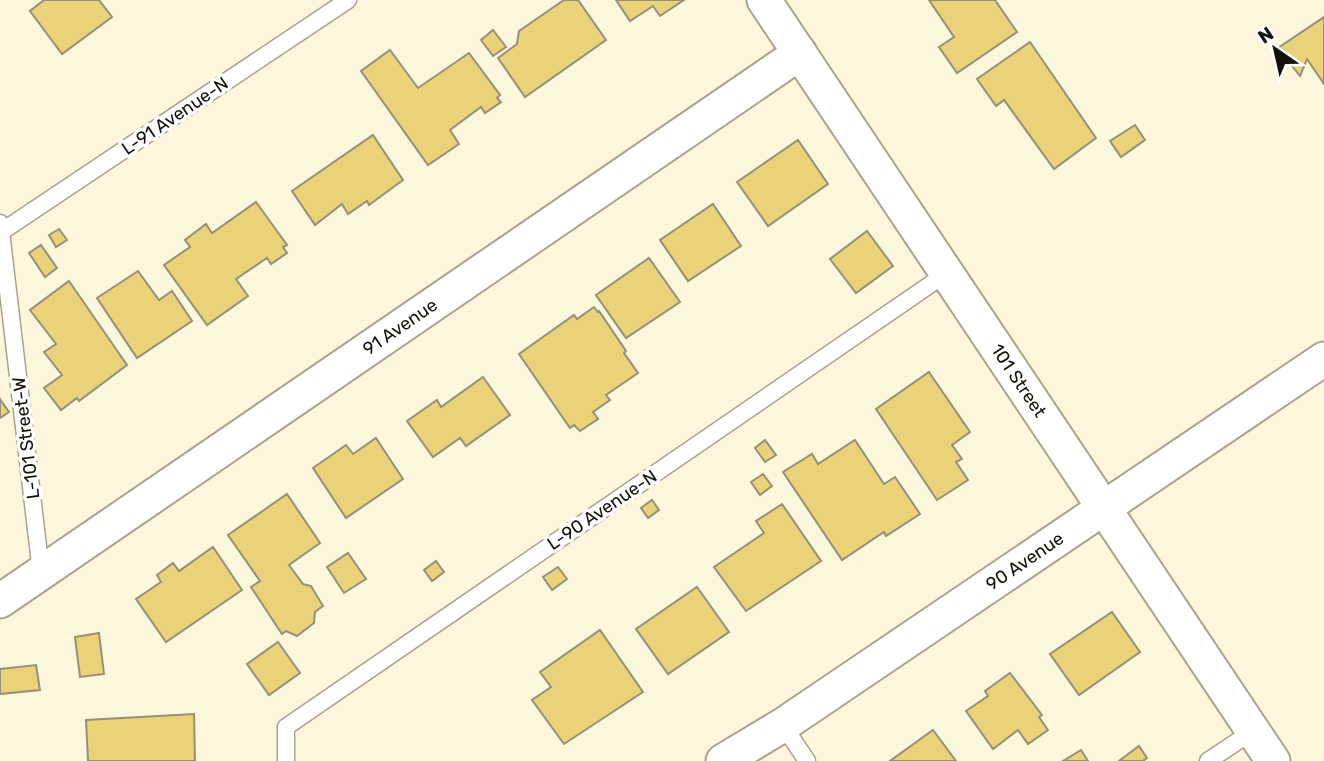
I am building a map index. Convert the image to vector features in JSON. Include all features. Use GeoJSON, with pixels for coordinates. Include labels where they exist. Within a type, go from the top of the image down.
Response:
{"type":"FeatureCollection","features":[{"type":"Feature","properties":{"kind":"street","name":"101 Street"},"geometry":{"type":"LineString","coordinates":[[764,0],[1273,761]]}},
{"type":"Feature","properties":{"kind":"street","name":"91 Avenue"},"geometry":{"type":"LineString","coordinates":[[0,601],[800,53]]}},
{"type":"Feature","properties":{"kind":"street","name":"90 Avenue"},"geometry":{"type":"LineString","coordinates":[[723,761],[783,725],[1324,359]]}},
{"type":"Feature","properties":{"kind":"lane","name":"L-91 Avenue-N"},"geometry":{"type":"LineString","coordinates":[[1,226],[348,0]]}},
{"type":"Feature","properties":{"kind":"lane","name":"L-101 Street-W"},"geometry":{"type":"LineString","coordinates":[[1,226],[41,572]]}},
{"type":"Feature","properties":{"kind":"lane","name":"L-90 Avenue-N"},"geometry":{"type":"LineString","coordinates":[[286,761],[286,727],[947,273]]}},
{"type":"Feature","properties":{"kind":"lane"},"geometry":{"type":"LineString","coordinates":[[783,725],[807,761]]}},
{"type":"Feature","properties":{"kind":"lane"},"geometry":{"type":"LineString","coordinates":[[1208,761],[1253,731]]}},
{"type":"Feature","properties":{"kind":"building"},"geometry":{"type":"Polygon","coordinates":[[[44,0],[99,0],[112,17],[62,54],[30,11],[44,0]]]}},
{"type":"Feature","properties":{"kind":"building"},"geometry":{"type":"Polygon","coordinates":[[[564,0],[578,0],[606,40],[525,97],[498,58],[517,44],[519,31],[564,0]]]}},
{"type":"Feature","properties":{"kind":"building"},"geometry":{"type":"Polygon","coordinates":[[[616,0],[684,0],[660,16],[653,6],[630,21],[616,0]]]}},
{"type":"Feature","properties":{"kind":"building"},"geometry":{"type":"Polygon","coordinates":[[[929,0],[995,0],[1017,32],[957,73],[939,47],[954,37],[929,0]]]}},
{"type":"Feature","properties":{"kind":"building"},"geometry":{"type":"Polygon","coordinates":[[[1324,17],[1324,84],[1307,59],[1300,76],[1278,48],[1324,17]]]}},
{"type":"Feature","properties":{"kind":"building"},"geometry":{"type":"Polygon","coordinates":[[[493,30],[506,47],[493,56],[481,40],[493,30]]]}},
{"type":"Feature","properties":{"kind":"building"},"geometry":{"type":"Polygon","coordinates":[[[1030,42],[1096,138],[1054,169],[1004,100],[996,106],[977,79],[1030,42]]]}},
{"type":"Feature","properties":{"kind":"building"},"geometry":{"type":"Polygon","coordinates":[[[390,50],[418,88],[469,53],[500,95],[497,98],[501,102],[485,113],[481,107],[450,130],[459,144],[428,165],[361,71],[390,50]]]}},
{"type":"Feature","properties":{"kind":"building"},"geometry":{"type":"Polygon","coordinates":[[[1135,125],[1145,140],[1121,157],[1110,141],[1135,125]]]}},
{"type":"Feature","properties":{"kind":"building"},"geometry":{"type":"Polygon","coordinates":[[[373,135],[403,180],[369,205],[367,201],[348,214],[342,204],[315,225],[292,191],[373,135]]]}},
{"type":"Feature","properties":{"kind":"building"},"geometry":{"type":"Polygon","coordinates":[[[798,140],[828,184],[768,226],[737,182],[798,140]]]}},
{"type":"Feature","properties":{"kind":"building"},"geometry":{"type":"Polygon","coordinates":[[[256,202],[287,245],[283,247],[287,253],[271,264],[267,258],[236,279],[248,296],[207,325],[164,265],[190,247],[185,240],[206,224],[212,233],[256,202]]]}},
{"type":"Feature","properties":{"kind":"building"},"geometry":{"type":"Polygon","coordinates":[[[713,204],[741,246],[688,281],[660,240],[713,204]]]}},
{"type":"Feature","properties":{"kind":"building"},"geometry":{"type":"Polygon","coordinates":[[[59,229],[67,240],[56,247],[49,235],[59,229]]]}},
{"type":"Feature","properties":{"kind":"building"},"geometry":{"type":"Polygon","coordinates":[[[867,231],[893,266],[856,293],[830,259],[867,231]]]}},
{"type":"Feature","properties":{"kind":"building"},"geometry":{"type":"Polygon","coordinates":[[[41,245],[57,268],[45,277],[29,253],[41,245]]]}},
{"type":"Feature","properties":{"kind":"building"},"geometry":{"type":"Polygon","coordinates":[[[649,258],[680,302],[626,338],[596,295],[649,258]]]}},
{"type":"Feature","properties":{"kind":"building"},"geometry":{"type":"Polygon","coordinates":[[[138,271],[159,300],[172,291],[192,321],[137,358],[97,298],[138,271]]]}},
{"type":"Feature","properties":{"kind":"building"},"geometry":{"type":"Polygon","coordinates":[[[69,281],[127,365],[79,401],[77,398],[61,410],[44,388],[62,375],[44,352],[56,344],[30,310],[69,281]]]}},
{"type":"Feature","properties":{"kind":"building"},"geometry":{"type":"Polygon","coordinates":[[[594,307],[626,351],[624,353],[638,373],[606,395],[610,400],[593,412],[598,419],[580,431],[574,425],[570,428],[519,354],[574,315],[577,319],[594,307]]]}},
{"type":"Feature","properties":{"kind":"building"},"geometry":{"type":"Polygon","coordinates":[[[929,372],[970,432],[952,445],[962,459],[956,462],[968,480],[937,500],[876,409],[929,372]]]}},
{"type":"Feature","properties":{"kind":"building"},"geometry":{"type":"Polygon","coordinates":[[[483,377],[510,415],[466,446],[460,438],[433,457],[407,421],[437,400],[441,407],[483,377]]]}},
{"type":"Feature","properties":{"kind":"building"},"geometry":{"type":"Polygon","coordinates":[[[0,399],[9,412],[0,418],[0,399]]]}},
{"type":"Feature","properties":{"kind":"building"},"geometry":{"type":"Polygon","coordinates":[[[376,438],[403,479],[346,518],[313,468],[346,445],[353,454],[376,438]]]}},
{"type":"Feature","properties":{"kind":"building"},"geometry":{"type":"Polygon","coordinates":[[[765,440],[776,455],[765,462],[755,448],[765,440]]]}},
{"type":"Feature","properties":{"kind":"building"},"geometry":{"type":"Polygon","coordinates":[[[855,440],[884,484],[895,477],[920,514],[886,536],[884,532],[842,560],[783,472],[812,454],[818,464],[855,440]]]}},
{"type":"Feature","properties":{"kind":"building"},"geometry":{"type":"Polygon","coordinates":[[[763,474],[772,486],[760,495],[751,482],[763,474]]]}},
{"type":"Feature","properties":{"kind":"building"},"geometry":{"type":"Polygon","coordinates":[[[287,494],[320,543],[289,565],[303,584],[311,586],[323,606],[315,612],[314,623],[297,636],[286,631],[282,634],[251,587],[260,581],[228,535],[287,494]]]}},
{"type":"Feature","properties":{"kind":"building"},"geometry":{"type":"Polygon","coordinates":[[[652,500],[659,510],[648,518],[641,508],[652,500]]]}},
{"type":"Feature","properties":{"kind":"building"},"geometry":{"type":"Polygon","coordinates":[[[782,504],[821,561],[746,611],[714,567],[764,533],[756,521],[782,504]]]}},
{"type":"Feature","properties":{"kind":"building"},"geometry":{"type":"Polygon","coordinates":[[[213,547],[242,590],[166,642],[136,599],[161,582],[157,575],[173,563],[179,571],[213,547]]]}},
{"type":"Feature","properties":{"kind":"building"},"geometry":{"type":"Polygon","coordinates":[[[348,553],[366,579],[344,593],[327,567],[348,553]]]}},
{"type":"Feature","properties":{"kind":"building"},"geometry":{"type":"Polygon","coordinates":[[[436,561],[444,572],[432,581],[424,570],[436,561]]]}},
{"type":"Feature","properties":{"kind":"building"},"geometry":{"type":"Polygon","coordinates":[[[558,567],[567,579],[552,590],[543,577],[558,567]]]}},
{"type":"Feature","properties":{"kind":"building"},"geometry":{"type":"Polygon","coordinates":[[[697,587],[729,632],[668,674],[636,629],[697,587]]]}},
{"type":"Feature","properties":{"kind":"building"},"geometry":{"type":"Polygon","coordinates":[[[1112,612],[1140,652],[1079,695],[1050,654],[1112,612]]]}},
{"type":"Feature","properties":{"kind":"building"},"geometry":{"type":"Polygon","coordinates":[[[600,630],[643,692],[564,744],[532,700],[551,687],[540,672],[600,630]]]}},
{"type":"Feature","properties":{"kind":"building"},"geometry":{"type":"Polygon","coordinates":[[[99,633],[104,674],[80,677],[75,637],[99,633]]]}},
{"type":"Feature","properties":{"kind":"building"},"geometry":{"type":"Polygon","coordinates":[[[278,642],[300,673],[269,695],[247,664],[278,642]]]}},
{"type":"Feature","properties":{"kind":"building"},"geometry":{"type":"Polygon","coordinates":[[[36,665],[40,690],[0,694],[0,669],[36,665]]]}},
{"type":"Feature","properties":{"kind":"building"},"geometry":{"type":"Polygon","coordinates":[[[1010,673],[1042,715],[1039,717],[1048,730],[1028,744],[1018,730],[993,749],[966,711],[988,696],[985,691],[1010,673]]]}},
{"type":"Feature","properties":{"kind":"building"},"geometry":{"type":"Polygon","coordinates":[[[194,714],[195,761],[88,761],[86,720],[194,714]]]}},
{"type":"Feature","properties":{"kind":"building"},"geometry":{"type":"Polygon","coordinates":[[[933,730],[956,761],[890,761],[933,730]]]}},
{"type":"Feature","properties":{"kind":"building"},"geometry":{"type":"Polygon","coordinates":[[[1139,746],[1147,758],[1143,761],[1119,761],[1139,746]]]}},
{"type":"Feature","properties":{"kind":"building"},"geometry":{"type":"Polygon","coordinates":[[[1081,750],[1088,761],[1063,761],[1081,750]]]}}]}
